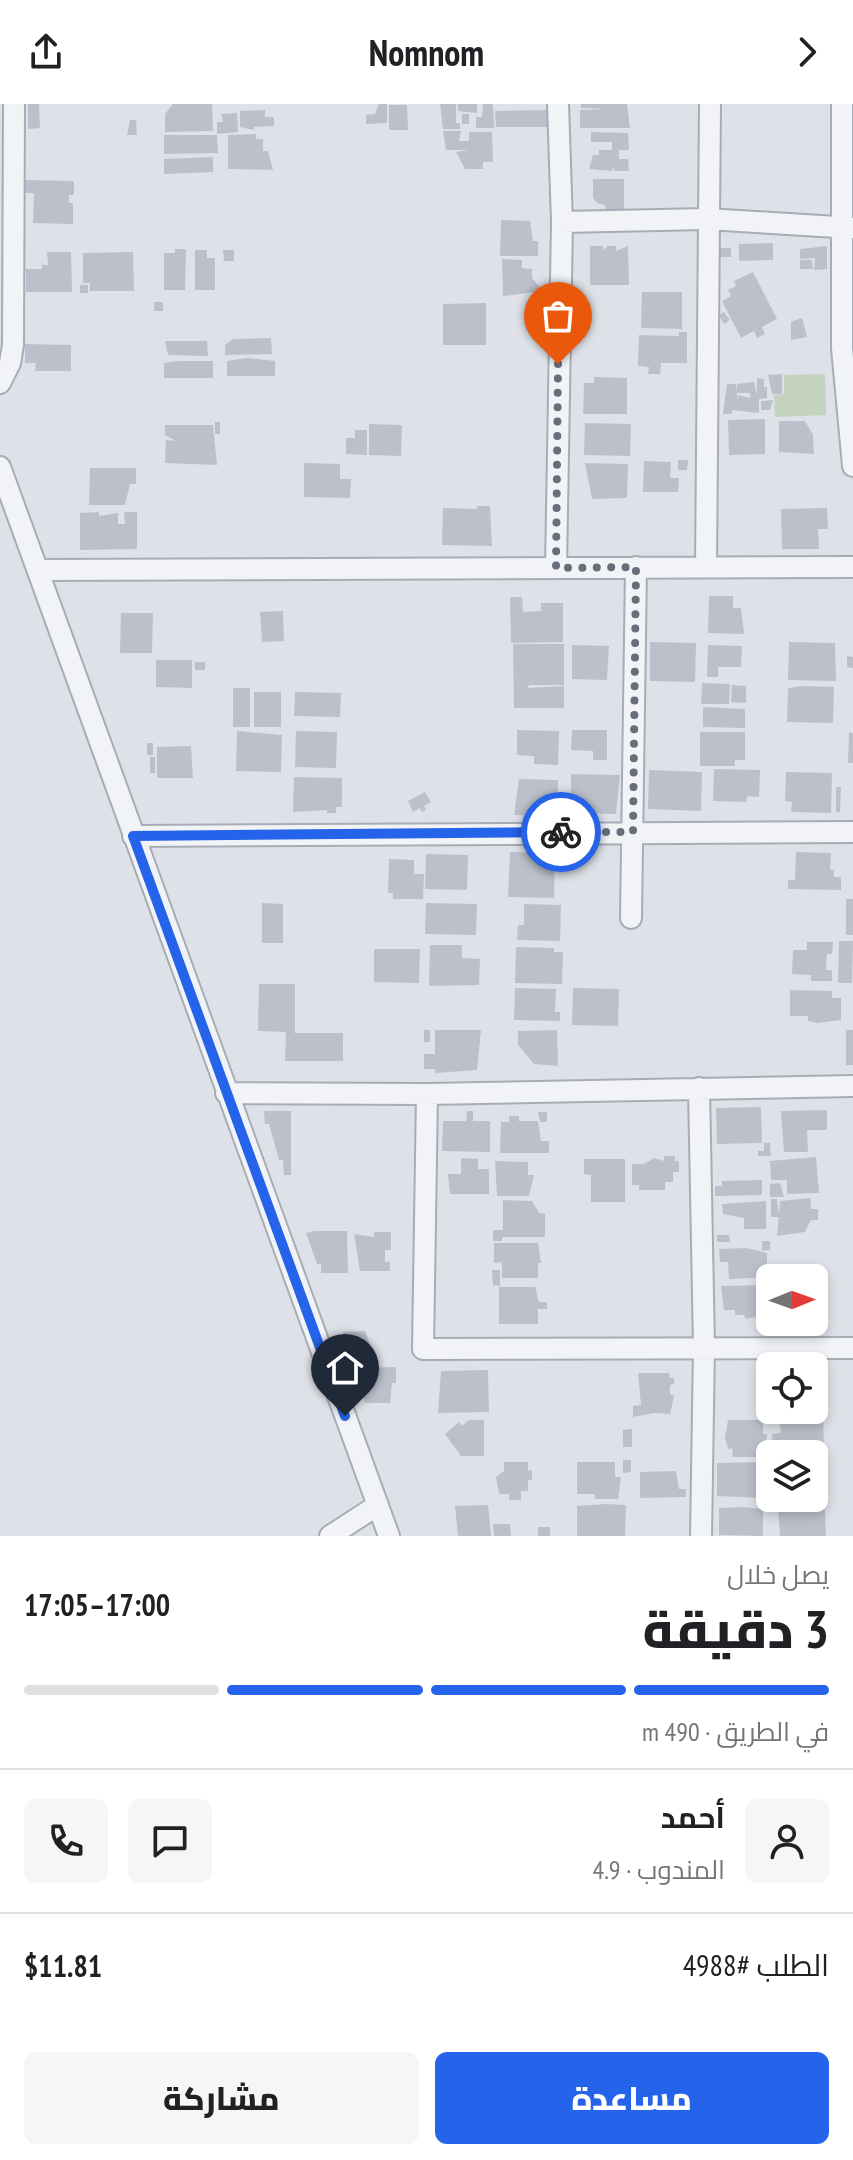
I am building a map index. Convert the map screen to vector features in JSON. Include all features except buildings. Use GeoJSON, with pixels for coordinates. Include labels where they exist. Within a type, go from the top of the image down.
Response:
{"type":"FeatureCollection","features":[{"type":"Feature","properties":{"kind":"street"},"geometry":{"type":"LineString","coordinates":[[0,383],[10,363],[13,345],[14,104]]}},
{"type":"Feature","properties":{"kind":"street"},"geometry":{"type":"LineString","coordinates":[[556,568],[562,222],[558,104]]}},
{"type":"Feature","properties":{"kind":"street"},"geometry":{"type":"LineString","coordinates":[[706,567],[710,104]]}},
{"type":"Feature","properties":{"kind":"street"},"geometry":{"type":"LineString","coordinates":[[842,104],[847,228],[842,348],[853,466]]}},
{"type":"Feature","properties":{"kind":"street"},"geometry":{"type":"LineString","coordinates":[[562,222],[707,219],[847,228]]}},
{"type":"Feature","properties":{"kind":"street"},"geometry":{"type":"LineString","coordinates":[[0,467],[389,1536]]}},
{"type":"Feature","properties":{"kind":"street"},"geometry":{"type":"LineString","coordinates":[[631,918],[636,567]]}},
{"type":"Feature","properties":{"kind":"street"},"geometry":{"type":"LineString","coordinates":[[38,570],[853,567]]}},
{"type":"Feature","properties":{"kind":"street"},"geometry":{"type":"LineString","coordinates":[[133,836],[853,832]]}},
{"type":"Feature","properties":{"kind":"street"},"geometry":{"type":"LineString","coordinates":[[226,1093],[427,1094],[853,1086]]}},
{"type":"Feature","properties":{"kind":"street"},"geometry":{"type":"LineString","coordinates":[[699,1088],[704,1347],[701,1536]]}},
{"type":"Feature","properties":{"kind":"street"},"geometry":{"type":"LineString","coordinates":[[427,1094],[423,1349],[853,1348]]}},
{"type":"Feature","properties":{"kind":"street"},"geometry":{"type":"LineString","coordinates":[[330,1536],[378,1505]]}},
{"type":"Feature","properties":{"kind":"green space"},"geometry":{"type":"Polygon","coordinates":[[[825,374],[826,415],[775,417],[774,395],[784,394],[784,375],[825,374]]]}},
{"type":"Feature","properties":{"kind":"way so far"},"geometry":{"type":"LineString","coordinates":[[558,364],[556,568],[636,567],[633,832],[561,832]]}},
{"type":"Feature","properties":{"kind":"route"},"geometry":{"type":"LineString","coordinates":[[345,1416],[133,836],[561,832]]}}]}
